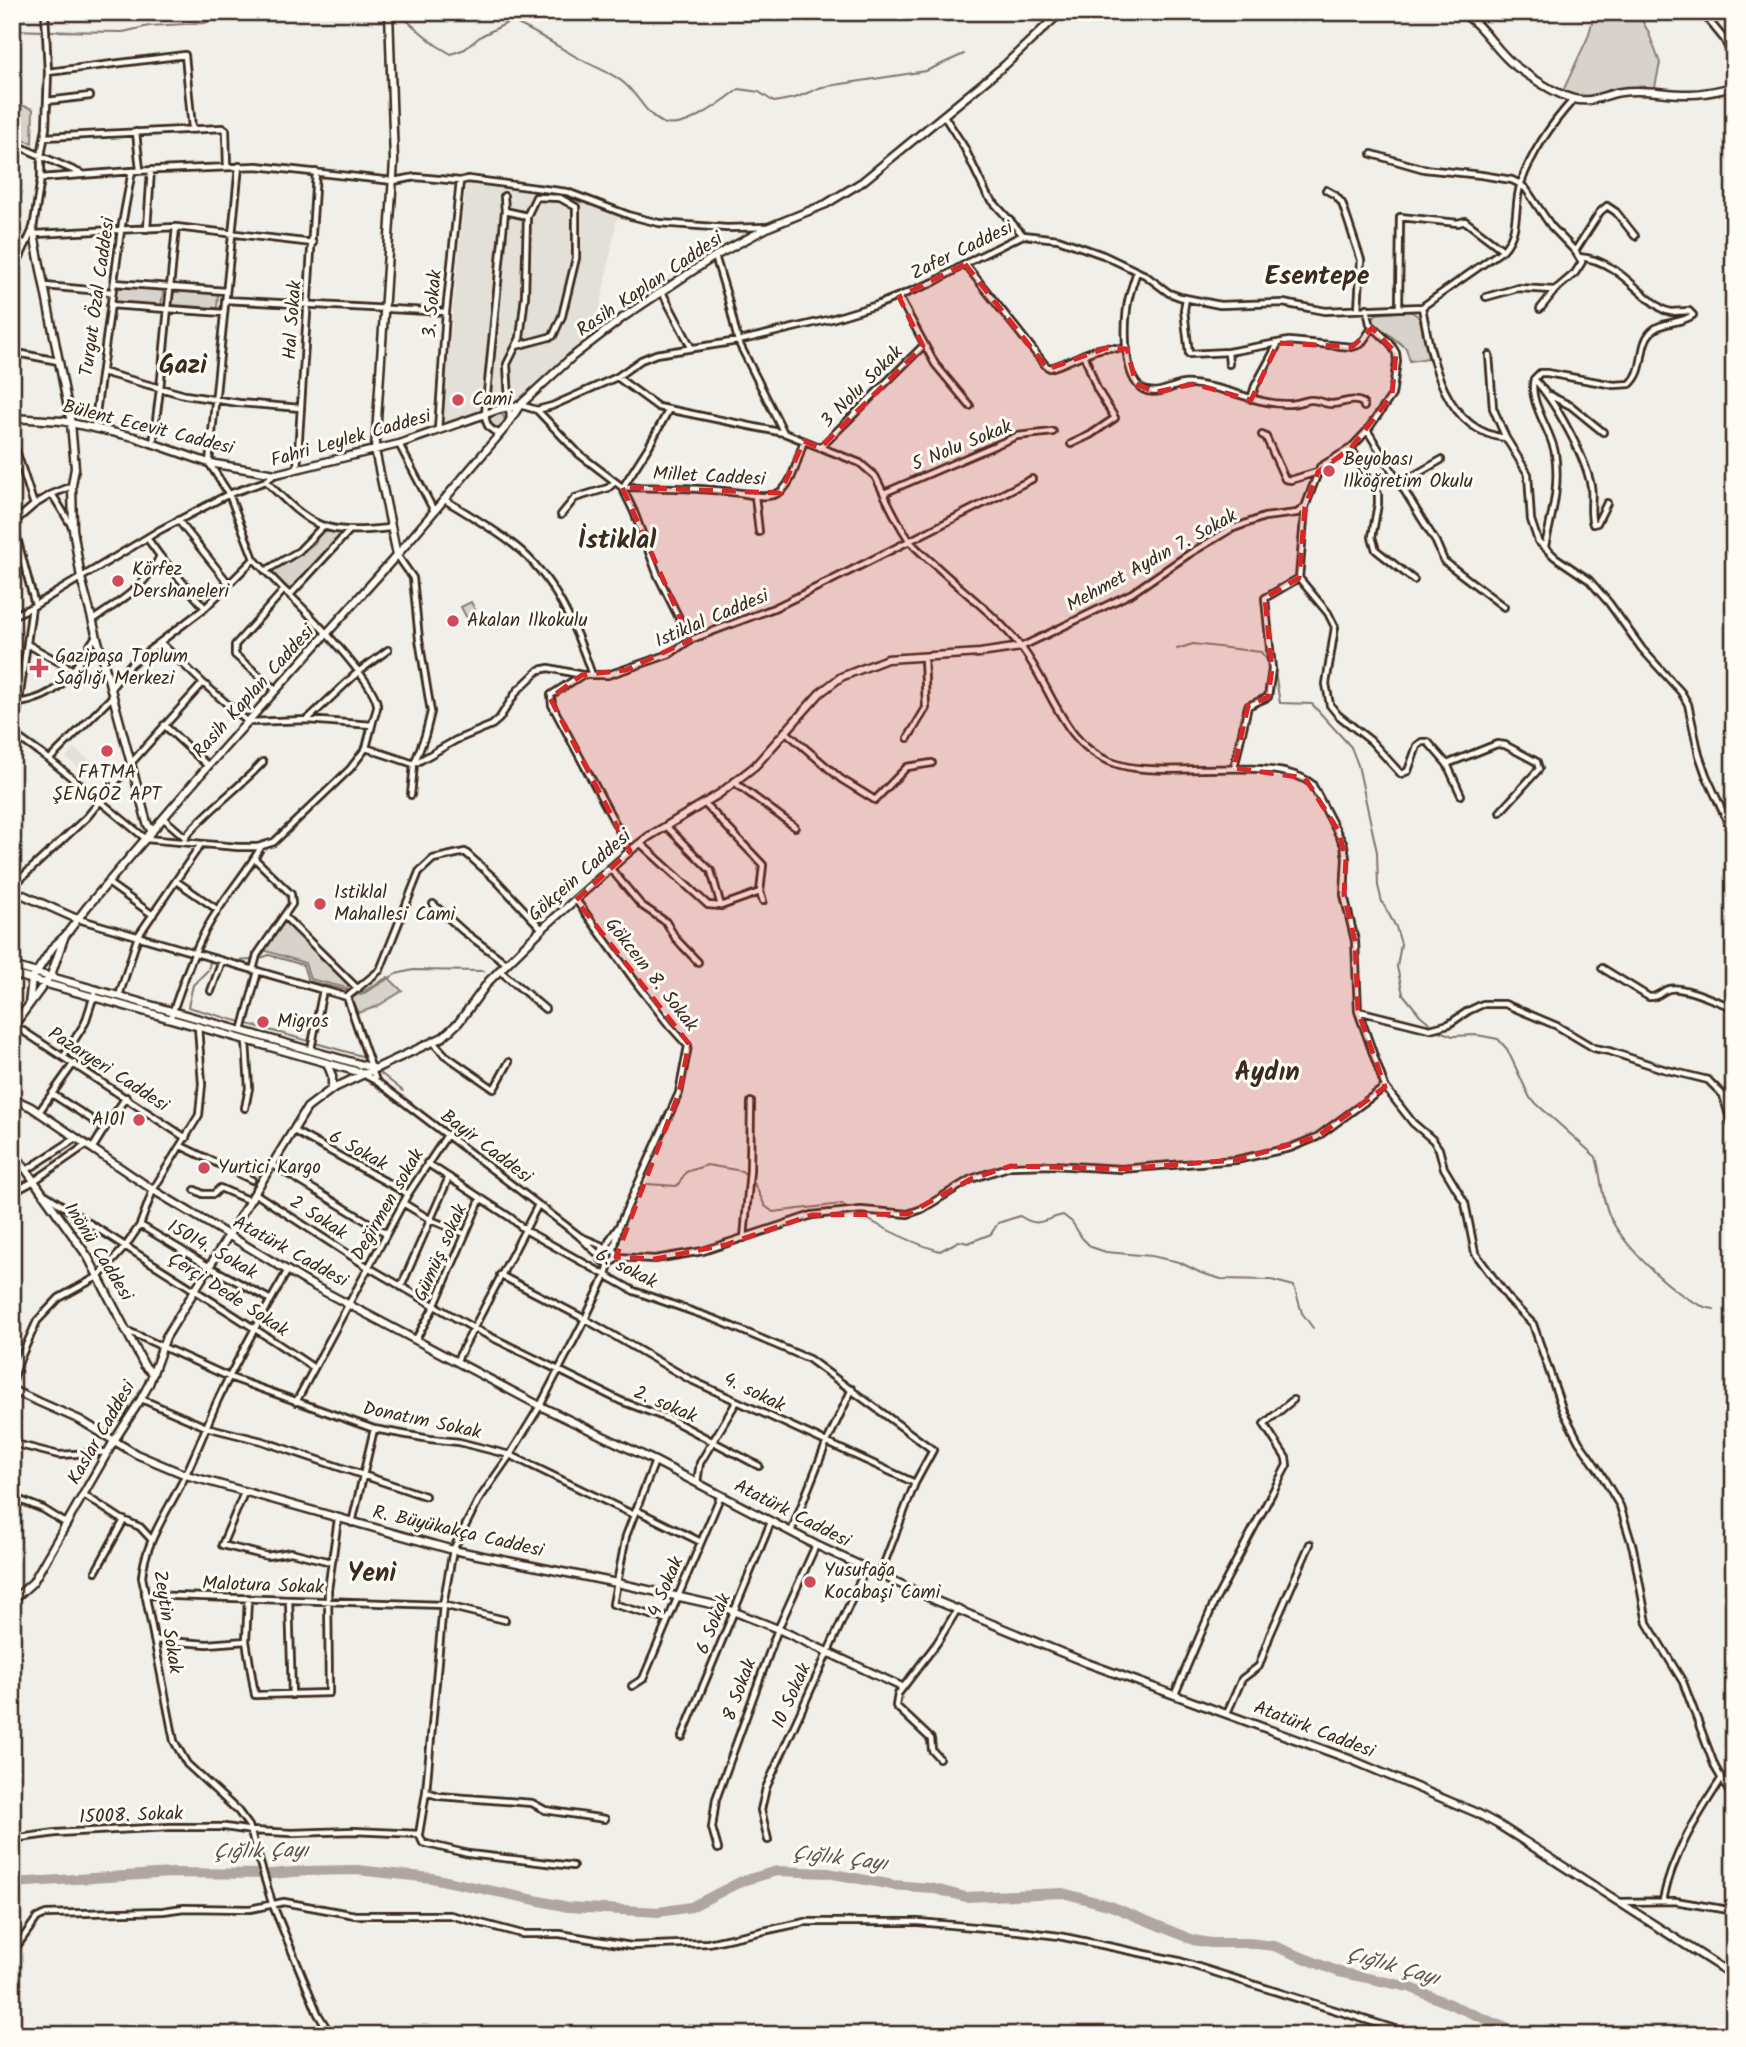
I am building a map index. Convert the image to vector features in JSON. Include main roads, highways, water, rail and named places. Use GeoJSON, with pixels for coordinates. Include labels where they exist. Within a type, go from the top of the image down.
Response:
{"type":"FeatureCollection","features":[{"type":"Feature","properties":{"kind":"waterway"},"geometry":{"type":"LineString","coordinates":[[49,31],[123,32],[149,26],[204,23],[234,12]]}},
{"type":"Feature","properties":{"kind":"waterway"},"geometry":{"type":"LineString","coordinates":[[393,12],[451,54],[465,49],[481,36],[511,21],[621,80],[652,115],[663,123],[672,125],[703,114],[739,89],[759,92],[774,102],[795,98],[822,87],[926,71],[964,54]]}},
{"type":"Feature","properties":{"kind":"waterway"},"geometry":{"type":"LineString","coordinates":[[12,30],[43,31]]}},
{"type":"Feature","properties":{"kind":"waterway"},"geometry":{"type":"LineString","coordinates":[[1177,649],[1193,644],[1261,652],[1270,664]]}},
{"type":"Feature","properties":{"kind":"waterway"},"geometry":{"type":"LineString","coordinates":[[1273,669],[1280,703],[1312,704],[1351,747],[1358,765],[1377,852],[1378,886],[1382,902],[1396,927],[1401,944],[1397,967],[1403,994],[1420,1015],[1439,1031],[1453,1036],[1477,1035],[1498,1039],[1507,1049],[1530,1098],[1596,1157],[1608,1211],[1629,1245],[1671,1287],[1687,1298],[1714,1309]]}},
{"type":"Feature","properties":{"kind":"waterway"},"geometry":{"type":"LineString","coordinates":[[211,955],[232,961],[253,960]]}},
{"type":"Feature","properties":{"kind":"waterway"},"geometry":{"type":"LineString","coordinates":[[261,958],[269,955],[303,965],[308,981],[350,991]]}},
{"type":"Feature","properties":{"kind":"waterway"},"geometry":{"type":"LineString","coordinates":[[210,962],[208,970],[193,985],[188,1007],[365,1057]]}},
{"type":"Feature","properties":{"kind":"waterway"},"geometry":{"type":"LineString","coordinates":[[355,993],[361,995],[396,974],[413,970],[484,971]]}},
{"type":"Feature","properties":{"kind":"waterway"},"geometry":{"type":"LineString","coordinates":[[379,1072],[403,1091]]}},
{"type":"Feature","properties":{"kind":"waterway"},"geometry":{"type":"LineString","coordinates":[[647,1184],[677,1186],[686,1172],[707,1165],[742,1171],[754,1183],[765,1206],[773,1212],[842,1204],[850,1209]]}},
{"type":"Feature","properties":{"kind":"waterway"},"geometry":{"type":"LineString","coordinates":[[855,1212],[896,1234],[940,1251],[959,1241],[968,1243],[991,1234],[998,1223],[1020,1216],[1032,1222],[1041,1222],[1063,1215],[1072,1222],[1091,1247],[1106,1252],[1151,1256],[1179,1262],[1221,1279],[1271,1280],[1294,1286],[1302,1313],[1313,1328]]}},
{"type":"Feature","properties":{"kind":"waterway","name":"Çığlık Çayı"},"geometry":{"type":"LineString","coordinates":[[12,1883],[172,1873],[271,1874],[357,1870],[432,1878],[568,1907],[659,1912],[691,1907],[742,1881],[777,1871],[828,1873],[893,1885],[931,1888],[966,1897],[1063,1893],[1111,1906],[1193,1940],[1274,1946],[1339,1972],[1409,1987],[1523,2035]]}},
{"type":"Feature","properties":{"kind":"place","name":"Cami"},"geometry":{"type":"Point","coordinates":[458,400]}},
{"type":"Feature","properties":{"kind":"place","name":"Beyobası Ilköğretim Okulu"},"geometry":{"type":"Point","coordinates":[1329,471]}},
{"type":"Feature","properties":{"kind":"place","name":"Körfez Dershaneleri"},"geometry":{"type":"Point","coordinates":[118,581]}},
{"type":"Feature","properties":{"kind":"place","name":"Akalan Ilkokulu"},"geometry":{"type":"Point","coordinates":[453,621]}},
{"type":"Feature","properties":{"kind":"place","name":"Gazipaşa Toplum Sağlığı Merkezi"},"geometry":{"type":"Point","coordinates":[39,668]}},
{"type":"Feature","properties":{"kind":"place","name":"FATMA ŞENGÖZ APT"},"geometry":{"type":"Point","coordinates":[107,751]}},
{"type":"Feature","properties":{"kind":"place","name":"Istiklal Mahallesi Cami"},"geometry":{"type":"Point","coordinates":[320,904]}},
{"type":"Feature","properties":{"kind":"place","name":"Migros"},"geometry":{"type":"Point","coordinates":[263,1022]}},
{"type":"Feature","properties":{"kind":"place","name":"A101"},"geometry":{"type":"Point","coordinates":[139,1120]}},
{"type":"Feature","properties":{"kind":"place","name":"Yurtici Kargo"},"geometry":{"type":"Point","coordinates":[204,1168]}},
{"type":"Feature","properties":{"kind":"place","name":"Yusufağa Kocabaşi Cami"},"geometry":{"type":"Point","coordinates":[810,1582]}},
{"type":"Feature","properties":{"kind":"district","name":"Esentepe"},"geometry":{"type":"Point","coordinates":[1317,277]}},
{"type":"Feature","properties":{"kind":"district","name":"Gazi"},"geometry":{"type":"Point","coordinates":[183,366]}},
{"type":"Feature","properties":{"kind":"district","name":"İstiklal"},"geometry":{"type":"Point","coordinates":[617,541]}},
{"type":"Feature","properties":{"kind":"district","name":"Aydın"},"geometry":{"type":"Point","coordinates":[1267,1073]}},
{"type":"Feature","properties":{"kind":"district","name":"Yeni"},"geometry":{"type":"Point","coordinates":[372,1574]}}]}
